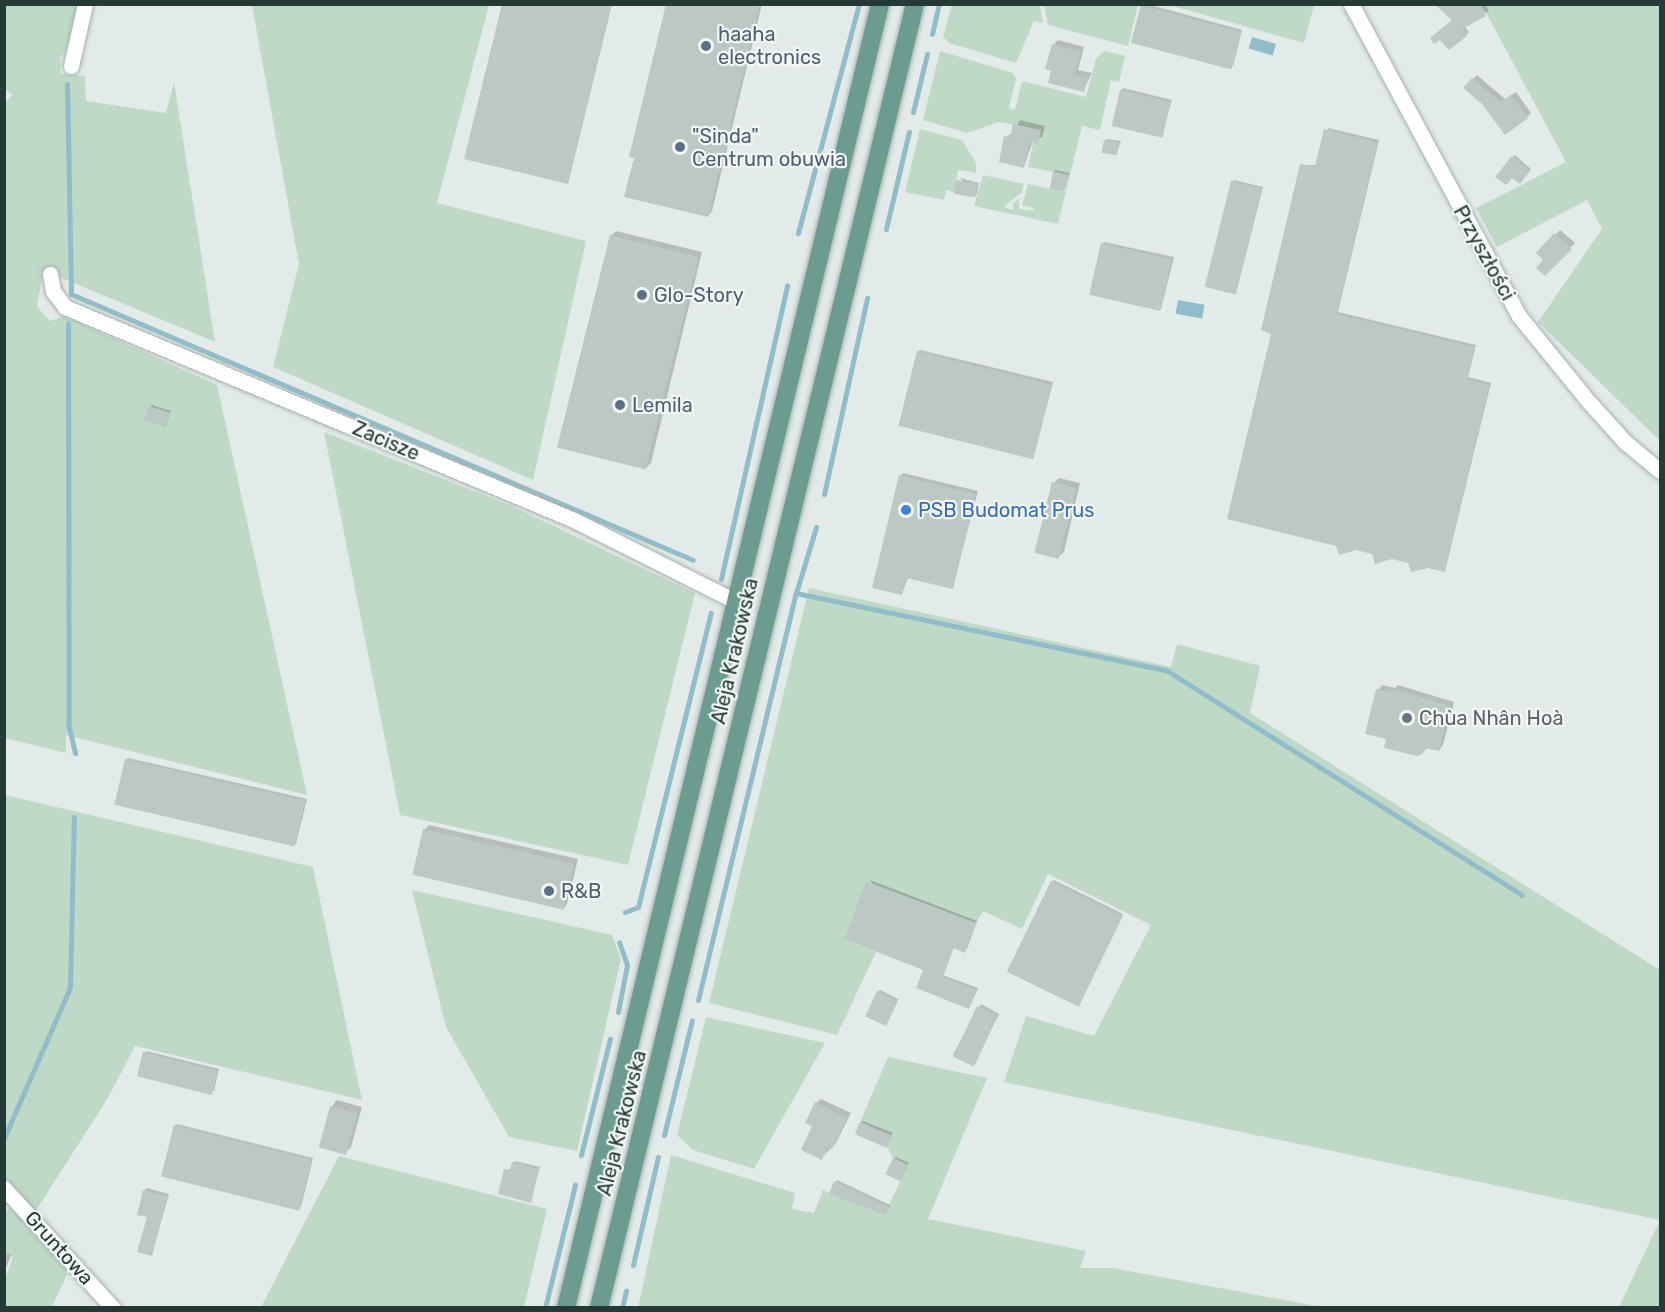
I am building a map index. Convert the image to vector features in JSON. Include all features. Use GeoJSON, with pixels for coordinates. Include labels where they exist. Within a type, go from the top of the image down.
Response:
{"type":"FeatureCollection","features":[{"type":"Feature","properties":{"kind":"main road","name":"Aleja Krakowska"},"geometry":{"type":"LineString","coordinates":[[566,1308],[880,4]]}},
{"type":"Feature","properties":{"kind":"main road","name":"Aleja Krakowska"},"geometry":{"type":"LineString","coordinates":[[599,1308],[915,4]]}},
{"type":"Feature","properties":{"kind":"street"},"geometry":{"type":"LineString","coordinates":[[71,66],[86,4]]}},
{"type":"Feature","properties":{"kind":"street","name":"Przyszłości"},"geometry":{"type":"LineString","coordinates":[[1351,4],[1519,316],[1604,418],[1660,471]]}},
{"type":"Feature","properties":{"kind":"street","name":"Zacisze"},"geometry":{"type":"LineString","coordinates":[[50,274],[53,291],[65,307],[574,520],[735,601]]}},
{"type":"Feature","properties":{"kind":"street","name":"Gruntowa"},"geometry":{"type":"LineString","coordinates":[[4,1188],[113,1308]]}},
{"type":"Feature","properties":{"kind":"green space"},"geometry":{"type":"Polygon","coordinates":[[[952,4],[1040,5],[1043,23],[1034,21],[1016,63],[949,43],[943,37],[952,4]]]}},
{"type":"Feature","properties":{"kind":"green space"},"geometry":{"type":"Polygon","coordinates":[[[1044,4],[1138,5],[1128,46],[1048,25],[1044,4]]]}},
{"type":"Feature","properties":{"kind":"green space"},"geometry":{"type":"Polygon","coordinates":[[[4,5],[78,5],[68,47],[60,58],[61,74],[85,76],[86,101],[166,113],[174,82],[215,342],[43,270],[37,307],[50,321],[64,316],[217,385],[307,795],[66,735],[66,753],[5,738],[4,104],[12,95],[5,89],[4,5]]]}},
{"type":"Feature","properties":{"kind":"green space"},"geometry":{"type":"Polygon","coordinates":[[[252,5],[489,5],[437,203],[586,241],[533,480],[273,367],[299,264],[252,5]]]}},
{"type":"Feature","properties":{"kind":"green space"},"geometry":{"type":"Polygon","coordinates":[[[1169,5],[1314,5],[1304,43],[1169,5]]]}},
{"type":"Feature","properties":{"kind":"green space"},"geometry":{"type":"Polygon","coordinates":[[[1482,5],[1660,5],[1660,441],[1538,322],[1602,229],[1587,200],[1497,247],[1476,208],[1566,162],[1482,5]]]}},
{"type":"Feature","properties":{"kind":"green space"},"geometry":{"type":"Polygon","coordinates":[[[940,51],[1013,73],[1016,79],[1009,108],[1015,110],[1022,81],[1086,97],[1096,58],[1105,51],[1125,56],[1119,82],[1111,80],[1100,130],[1082,126],[1058,224],[974,206],[983,175],[1024,184],[1022,192],[1004,207],[1013,210],[1013,203],[1019,198],[1019,209],[1033,211],[1034,208],[1022,205],[1028,184],[1065,192],[1068,175],[1028,167],[1033,143],[1038,143],[1041,130],[999,122],[967,133],[923,120],[940,51]]]}},
{"type":"Feature","properties":{"kind":"green space"},"geometry":{"type":"Polygon","coordinates":[[[920,129],[962,140],[976,163],[976,173],[958,170],[954,192],[946,190],[944,200],[905,192],[920,129]]]}},
{"type":"Feature","properties":{"kind":"green space"},"geometry":{"type":"Polygon","coordinates":[[[324,432],[509,505],[695,593],[628,865],[400,815],[324,432]]]}},
{"type":"Feature","properties":{"kind":"green space"},"geometry":{"type":"Polygon","coordinates":[[[809,588],[1171,667],[1177,644],[1260,666],[1250,713],[1660,970],[1660,1220],[1004,1082],[1026,1016],[1094,1036],[1151,925],[1048,874],[1022,929],[983,911],[976,923],[866,882],[844,939],[876,952],[837,1035],[709,1003],[809,588]]]}},
{"type":"Feature","properties":{"kind":"green space"},"geometry":{"type":"Polygon","coordinates":[[[5,795],[313,867],[362,1100],[135,1046],[108,1098],[35,1212],[5,1181],[5,795]]]}},
{"type":"Feature","properties":{"kind":"green space"},"geometry":{"type":"Polygon","coordinates":[[[412,890],[612,935],[621,959],[577,1151],[509,1137],[446,1027],[412,890]]]}},
{"type":"Feature","properties":{"kind":"green space"},"geometry":{"type":"Polygon","coordinates":[[[706,1017],[825,1043],[754,1169],[693,1150],[677,1135],[706,1017]]]}},
{"type":"Feature","properties":{"kind":"green space"},"geometry":{"type":"Polygon","coordinates":[[[888,1057],[987,1078],[928,1219],[1086,1251],[1080,1268],[1113,1268],[1322,1307],[638,1308],[671,1155],[795,1193],[792,1209],[814,1213],[823,1190],[871,1210],[886,1211],[908,1165],[893,1158],[887,1147],[892,1135],[860,1122],[888,1057]]]}},
{"type":"Feature","properties":{"kind":"green space"},"geometry":{"type":"Polygon","coordinates":[[[339,1156],[547,1209],[524,1307],[261,1307],[339,1156]]]}},
{"type":"Feature","properties":{"kind":"green space"},"geometry":{"type":"Polygon","coordinates":[[[9,1208],[30,1222],[69,1270],[52,1307],[5,1307],[5,1279],[13,1257],[5,1253],[5,1213],[9,1208]]]}},
{"type":"Feature","properties":{"kind":"green space"},"geometry":{"type":"Polygon","coordinates":[[[1660,1220],[1660,1307],[1619,1307],[1660,1220]]]}},
{"type":"Feature","properties":{"kind":"water"},"geometry":{"type":"Polygon","coordinates":[[[1252,37],[1276,44],[1273,55],[1249,49],[1252,37]]]}},
{"type":"Feature","properties":{"kind":"water"},"geometry":{"type":"Polygon","coordinates":[[[1178,300],[1205,305],[1202,318],[1176,314],[1178,300]]]}},
{"type":"Feature","properties":{"kind":"building"},"geometry":{"type":"Polygon","coordinates":[[[502,4],[612,4],[568,184],[464,159],[502,4]]]}},
{"type":"Feature","properties":{"kind":"building"},"geometry":{"type":"Polygon","coordinates":[[[666,4],[760,4],[708,217],[624,197],[634,158],[629,157],[666,4]]]}},
{"type":"Feature","properties":{"kind":"building"},"geometry":{"type":"Polygon","coordinates":[[[1434,4],[1480,4],[1486,16],[1462,29],[1467,36],[1449,50],[1440,40],[1434,44],[1430,38],[1452,20],[1434,4]]]}},
{"type":"Feature","properties":{"kind":"building"},"geometry":{"type":"Polygon","coordinates":[[[1141,5],[1241,32],[1231,70],[1131,43],[1141,5]]]}},
{"type":"Feature","properties":{"kind":"building"},"geometry":{"type":"Polygon","coordinates":[[[1052,44],[1081,52],[1074,75],[1088,78],[1084,92],[1048,83],[1051,71],[1045,69],[1052,44]]]}},
{"type":"Feature","properties":{"kind":"building"},"geometry":{"type":"Polygon","coordinates":[[[1472,78],[1500,102],[1511,95],[1528,118],[1505,135],[1482,104],[1463,88],[1472,78]]]}},
{"type":"Feature","properties":{"kind":"building"},"geometry":{"type":"Polygon","coordinates":[[[1120,90],[1171,102],[1162,138],[1112,126],[1120,90]]]}},
{"type":"Feature","properties":{"kind":"building"},"geometry":{"type":"Polygon","coordinates":[[[1013,124],[1041,130],[1038,144],[1030,142],[1024,168],[999,162],[1004,136],[1010,138],[1013,124]]]}},
{"type":"Feature","properties":{"kind":"building"},"geometry":{"type":"Polygon","coordinates":[[[1324,129],[1378,142],[1337,314],[1475,347],[1467,379],[1490,385],[1445,572],[1428,568],[1411,572],[1408,563],[1392,559],[1375,564],[1372,554],[1356,550],[1339,555],[1336,546],[1227,519],[1271,334],[1261,330],[1300,164],[1315,166],[1324,129]]]}},
{"type":"Feature","properties":{"kind":"building"},"geometry":{"type":"Polygon","coordinates":[[[1104,140],[1119,143],[1116,156],[1102,153],[1104,140]]]}},
{"type":"Feature","properties":{"kind":"building"},"geometry":{"type":"Polygon","coordinates":[[[1512,156],[1530,171],[1520,184],[1512,178],[1506,185],[1495,177],[1512,156]]]}},
{"type":"Feature","properties":{"kind":"building"},"geometry":{"type":"Polygon","coordinates":[[[1053,172],[1068,175],[1064,192],[1050,189],[1053,172]]]}},
{"type":"Feature","properties":{"kind":"building"},"geometry":{"type":"Polygon","coordinates":[[[956,180],[978,184],[975,198],[954,194],[956,180]]]}},
{"type":"Feature","properties":{"kind":"building"},"geometry":{"type":"Polygon","coordinates":[[[1231,181],[1262,189],[1236,295],[1205,287],[1231,181]]]}},
{"type":"Feature","properties":{"kind":"building"},"geometry":{"type":"Polygon","coordinates":[[[1554,233],[1572,249],[1545,276],[1536,268],[1543,260],[1536,253],[1554,233]]]}},
{"type":"Feature","properties":{"kind":"building"},"geometry":{"type":"Polygon","coordinates":[[[610,235],[698,257],[645,470],[557,447],[610,235]]]}},
{"type":"Feature","properties":{"kind":"building"},"geometry":{"type":"Polygon","coordinates":[[[1101,243],[1172,259],[1160,311],[1089,295],[1101,243]]]}},
{"type":"Feature","properties":{"kind":"building"},"geometry":{"type":"Polygon","coordinates":[[[917,351],[1052,385],[1033,459],[898,426],[917,351]]]}},
{"type":"Feature","properties":{"kind":"building"},"geometry":{"type":"Polygon","coordinates":[[[149,406],[170,413],[165,427],[144,420],[149,406]]]}},
{"type":"Feature","properties":{"kind":"building"},"geometry":{"type":"Polygon","coordinates":[[[899,475],[976,494],[953,589],[906,578],[902,595],[872,588],[899,475]]]}},
{"type":"Feature","properties":{"kind":"building"},"geometry":{"type":"Polygon","coordinates":[[[1052,482],[1076,488],[1059,559],[1034,553],[1052,482]]]}},
{"type":"Feature","properties":{"kind":"building"},"geometry":{"type":"Polygon","coordinates":[[[1376,689],[1391,692],[1392,689],[1450,706],[1439,751],[1424,748],[1423,754],[1417,756],[1384,748],[1386,739],[1365,734],[1376,689]]]}},
{"type":"Feature","properties":{"kind":"building"},"geometry":{"type":"Polygon","coordinates":[[[125,759],[305,801],[295,846],[114,805],[125,759]]]}},
{"type":"Feature","properties":{"kind":"building"},"geometry":{"type":"Polygon","coordinates":[[[423,829],[574,864],[563,910],[412,875],[423,829]]]}},
{"type":"Feature","properties":{"kind":"building"},"geometry":{"type":"Polygon","coordinates":[[[866,881],[976,923],[965,953],[953,948],[943,977],[977,990],[969,1009],[916,988],[923,970],[844,939],[866,881]]]}},
{"type":"Feature","properties":{"kind":"building"},"geometry":{"type":"Polygon","coordinates":[[[1051,881],[1123,916],[1079,1007],[1007,972],[1051,881]]]}},
{"type":"Feature","properties":{"kind":"building"},"geometry":{"type":"Polygon","coordinates":[[[877,991],[898,1001],[886,1026],[865,1016],[877,991]]]}},
{"type":"Feature","properties":{"kind":"building"},"geometry":{"type":"Polygon","coordinates":[[[977,1006],[998,1016],[974,1066],[953,1057],[977,1006]]]}},
{"type":"Feature","properties":{"kind":"building"},"geometry":{"type":"Polygon","coordinates":[[[143,1052],[218,1071],[212,1095],[137,1076],[143,1052]]]}},
{"type":"Feature","properties":{"kind":"building"},"geometry":{"type":"Polygon","coordinates":[[[815,1102],[847,1118],[832,1149],[827,1148],[822,1160],[801,1150],[812,1126],[805,1123],[815,1102]]]}},
{"type":"Feature","properties":{"kind":"building"},"geometry":{"type":"Polygon","coordinates":[[[330,1106],[357,1113],[346,1155],[319,1148],[330,1106]]]}},
{"type":"Feature","properties":{"kind":"building"},"geometry":{"type":"Polygon","coordinates":[[[860,1122],[892,1136],[887,1148],[855,1134],[860,1122]]]}},
{"type":"Feature","properties":{"kind":"building"},"geometry":{"type":"Polygon","coordinates":[[[174,1125],[312,1159],[299,1211],[161,1176],[174,1125]]]}},
{"type":"Feature","properties":{"kind":"building"},"geometry":{"type":"Polygon","coordinates":[[[893,1158],[908,1165],[901,1181],[885,1174],[893,1158]]]}},
{"type":"Feature","properties":{"kind":"building"},"geometry":{"type":"Polygon","coordinates":[[[512,1162],[539,1169],[531,1203],[498,1194],[504,1169],[510,1171],[512,1162]]]}},
{"type":"Feature","properties":{"kind":"building"},"geometry":{"type":"Polygon","coordinates":[[[834,1181],[889,1207],[885,1215],[829,1194],[834,1181]]]}},
{"type":"Feature","properties":{"kind":"building"},"geometry":{"type":"Polygon","coordinates":[[[143,1190],[168,1196],[152,1256],[137,1252],[147,1217],[137,1215],[143,1190]]]}},
{"type":"Feature","properties":{"kind":"waterway"},"geometry":{"type":"LineString","coordinates":[[798,233],[859,4]]}},
{"type":"Feature","properties":{"kind":"waterway"},"geometry":{"type":"LineString","coordinates":[[932,34],[939,4]]}},
{"type":"Feature","properties":{"kind":"waterway"},"geometry":{"type":"LineString","coordinates":[[913,112],[927,54]]}},
{"type":"Feature","properties":{"kind":"waterway"},"geometry":{"type":"LineString","coordinates":[[67,84],[71,294],[693,560]]}},
{"type":"Feature","properties":{"kind":"waterway"},"geometry":{"type":"LineString","coordinates":[[886,229],[909,132]]}},
{"type":"Feature","properties":{"kind":"waterway"},"geometry":{"type":"LineString","coordinates":[[721,579],[787,285]]}},
{"type":"Feature","properties":{"kind":"waterway"},"geometry":{"type":"LineString","coordinates":[[824,494],[867,298]]}},
{"type":"Feature","properties":{"kind":"waterway"},"geometry":{"type":"LineString","coordinates":[[68,323],[69,727],[75,753]]}},
{"type":"Feature","properties":{"kind":"waterway"},"geometry":{"type":"LineString","coordinates":[[698,1000],[796,593],[816,527]]}},
{"type":"Feature","properties":{"kind":"waterway"},"geometry":{"type":"LineString","coordinates":[[796,593],[1166,670],[1522,895]]}},
{"type":"Feature","properties":{"kind":"waterway"},"geometry":{"type":"LineString","coordinates":[[625,912],[638,907],[711,613]]}},
{"type":"Feature","properties":{"kind":"waterway"},"geometry":{"type":"LineString","coordinates":[[4,1138],[70,988],[74,817]]}},
{"type":"Feature","properties":{"kind":"waterway"},"geometry":{"type":"LineString","coordinates":[[618,1012],[627,965],[619,942]]}},
{"type":"Feature","properties":{"kind":"waterway"},"geometry":{"type":"LineString","coordinates":[[664,1135],[692,1020]]}},
{"type":"Feature","properties":{"kind":"waterway"},"geometry":{"type":"LineString","coordinates":[[581,1155],[610,1039]]}},
{"type":"Feature","properties":{"kind":"waterway"},"geometry":{"type":"LineString","coordinates":[[633,1265],[658,1157]]}},
{"type":"Feature","properties":{"kind":"waterway"},"geometry":{"type":"LineString","coordinates":[[545,1308],[575,1185]]}},
{"type":"Feature","properties":{"kind":"waterway"},"geometry":{"type":"LineString","coordinates":[[622,1308],[626,1290]]}},
{"type":"Feature","properties":{"kind":"place","name":"haaha electronics"},"geometry":{"type":"Point","coordinates":[706,46]}},
{"type":"Feature","properties":{"kind":"place","name":"\"Sinda\" Centrum obuwia"},"geometry":{"type":"Point","coordinates":[680,147]}},
{"type":"Feature","properties":{"kind":"place","name":"Glo-Story"},"geometry":{"type":"Point","coordinates":[642,295]}},
{"type":"Feature","properties":{"kind":"place","name":"Lemila"},"geometry":{"type":"Point","coordinates":[620,405]}},
{"type":"Feature","properties":{"kind":"place","name":"PSB Budomat Prus"},"geometry":{"type":"Point","coordinates":[906,510]}},
{"type":"Feature","properties":{"kind":"place","name":"Chùa Nhân Hoà"},"geometry":{"type":"Point","coordinates":[1407,718]}},
{"type":"Feature","properties":{"kind":"place","name":"R&B"},"geometry":{"type":"Point","coordinates":[549,891]}}]}
